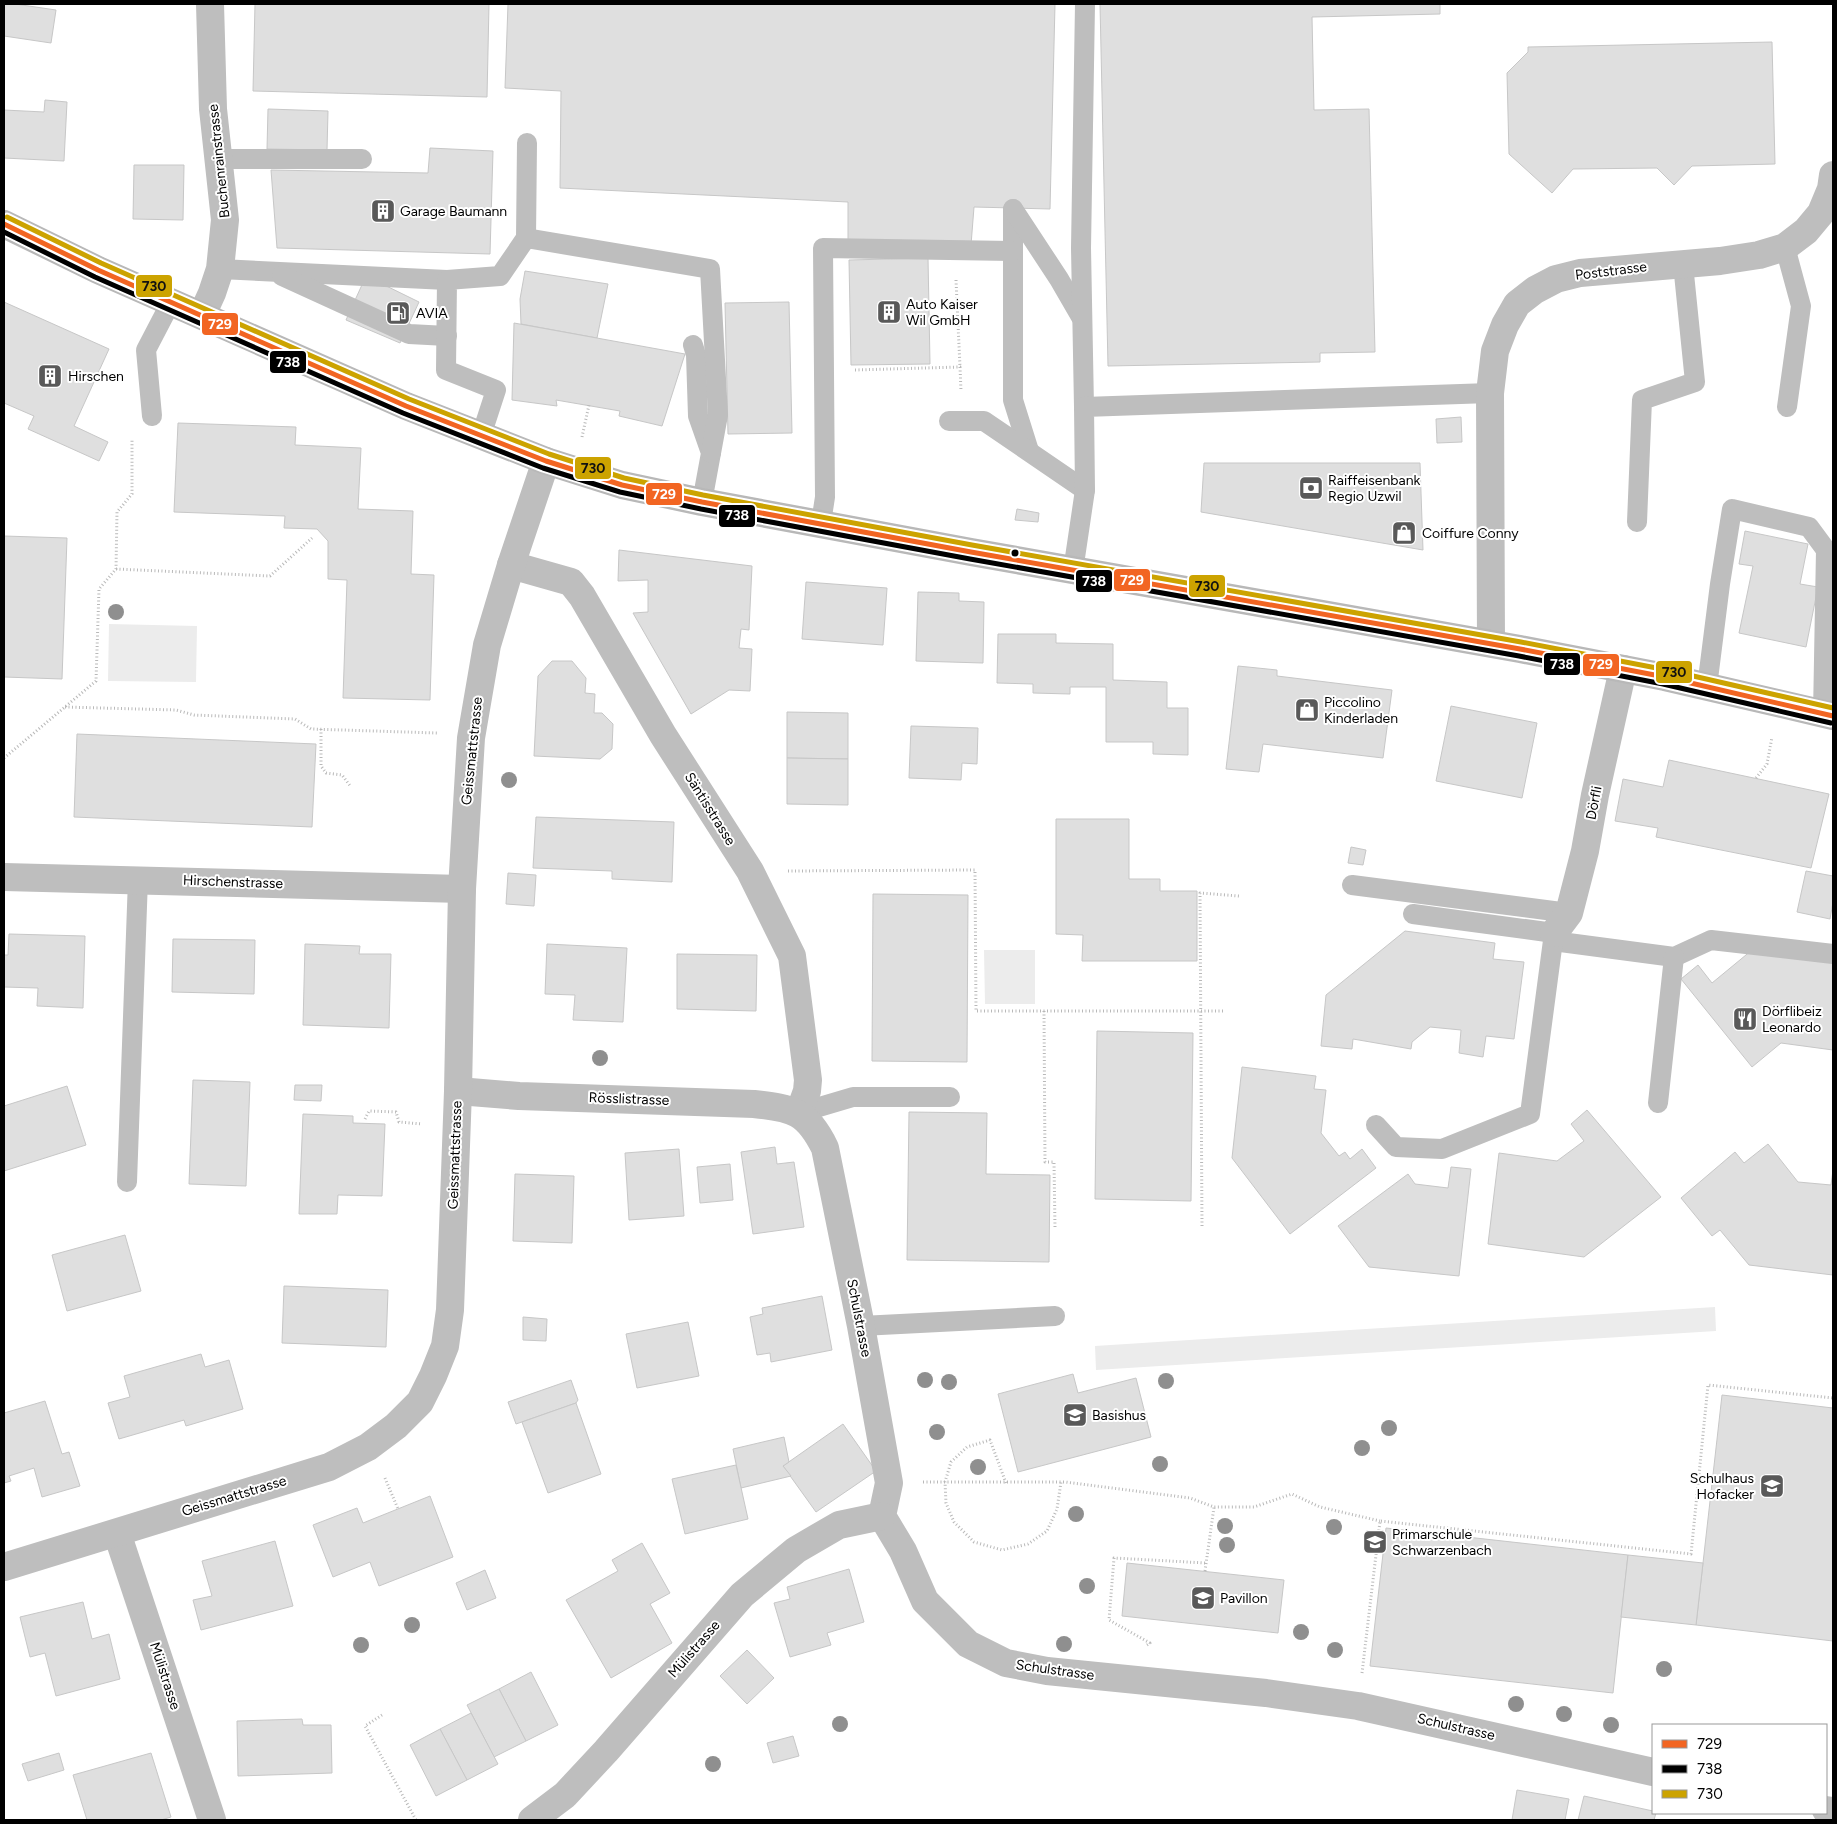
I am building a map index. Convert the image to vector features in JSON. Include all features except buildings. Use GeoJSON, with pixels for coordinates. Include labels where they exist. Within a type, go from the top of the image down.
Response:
{"type":"FeatureCollection","features":[{"type":"Feature","properties":{"kind":"main road"},"geometry":{"type":"LineString","coordinates":[[4,224],[98,270],[202,314],[406,406],[546,461],[622,485],[702,502],[1073,571],[1491,643],[1623,669],[1828,715]]}},
{"type":"Feature","properties":{"kind":"street","name":"Buchenrainstrasse"},"geometry":{"type":"LineString","coordinates":[[202,314],[220,269],[226,220],[213,109],[210,4]]}},
{"type":"Feature","properties":{"kind":"street","name":"Poststrasse"},"geometry":{"type":"LineString","coordinates":[[1491,643],[1490,393],[1495,350],[1505,325],[1517,304],[1535,290],[1556,279],[1580,273],[1720,262],[1760,255],[1785,247],[1806,231],[1821,213],[1831,189],[1833,175]]}},
{"type":"Feature","properties":{"kind":"street","name":"Geissmattstrasse"},"geometry":{"type":"LineString","coordinates":[[4,1567],[329,1467],[368,1447],[396,1426],[420,1402],[434,1376],[445,1346],[450,1310],[458,1091],[462,889],[471,738],[487,645],[511,565],[546,461]]}},
{"type":"Feature","properties":{"kind":"street","name":"Säntisstrasse"},"geometry":{"type":"LineString","coordinates":[[511,565],[571,582],[582,596],[663,735],[750,871],[792,956],[808,1080],[807,1091],[799,1113]]}},
{"type":"Feature","properties":{"kind":"street","name":"Dörfli"},"geometry":{"type":"LineString","coordinates":[[1559,929],[1585,851],[1595,795],[1623,669]]}},
{"type":"Feature","properties":{"kind":"street","name":"Hirschenstrasse"},"geometry":{"type":"LineString","coordinates":[[4,876],[462,889]]}},
{"type":"Feature","properties":{"kind":"street","name":"Rösslistrasse"},"geometry":{"type":"LineString","coordinates":[[458,1091],[519,1096],[754,1104],[778,1107],[799,1113]]}},
{"type":"Feature","properties":{"kind":"street","name":"Schulstrasse"},"geometry":{"type":"LineString","coordinates":[[799,1113],[816,1130],[825,1148],[890,1483],[882,1516],[903,1551],[925,1601],[968,1644],[1006,1663],[1047,1671],[1266,1693],[1358,1706],[1652,1772]]}},
{"type":"Feature","properties":{"kind":"street","name":"Mülistrasse"},"geometry":{"type":"LineString","coordinates":[[532,1820],[564,1794],[599,1758],[742,1595],[796,1550],[839,1524],[882,1516]]}},
{"type":"Feature","properties":{"kind":"street","name":"Mülistrasse"},"geometry":{"type":"LineString","coordinates":[[117,1533],[212,1820]]}},
{"type":"Feature","properties":{"kind":"lane"},"geometry":{"type":"LineString","coordinates":[[1073,571],[1085,490],[1081,248],[1085,4]]}},
{"type":"Feature","properties":{"kind":"lane"},"geometry":{"type":"LineString","coordinates":[[220,269],[447,280],[500,276],[526,238],[527,143]]}},
{"type":"Feature","properties":{"kind":"lane"},"geometry":{"type":"LineString","coordinates":[[218,159],[362,159]]}},
{"type":"Feature","properties":{"kind":"lane"},"geometry":{"type":"LineString","coordinates":[[1028,451],[1012,400],[1013,209],[1059,279],[1082,319]]}},
{"type":"Feature","properties":{"kind":"lane"},"geometry":{"type":"LineString","coordinates":[[526,238],[710,269],[718,415],[702,502]]}},
{"type":"Feature","properties":{"kind":"lane"},"geometry":{"type":"LineString","coordinates":[[1785,247],[1801,306],[1788,407]]}},
{"type":"Feature","properties":{"kind":"lane"},"geometry":{"type":"LineString","coordinates":[[821,523],[832,423],[823,248],[1012,251]]}},
{"type":"Feature","properties":{"kind":"lane"},"geometry":{"type":"LineString","coordinates":[[1637,522],[1642,400],[1696,382],[1683,264]]}},
{"type":"Feature","properties":{"kind":"lane"},"geometry":{"type":"LineString","coordinates":[[272,271],[409,334],[447,336]]}},
{"type":"Feature","properties":{"kind":"lane"},"geometry":{"type":"LineString","coordinates":[[447,280],[446,370],[496,390],[481,436]]}},
{"type":"Feature","properties":{"kind":"lane"},"geometry":{"type":"LineString","coordinates":[[152,416],[146,350],[171,302]]}},
{"type":"Feature","properties":{"kind":"lane"},"geometry":{"type":"LineString","coordinates":[[693,346],[696,355],[698,416],[711,453]]}},
{"type":"Feature","properties":{"kind":"lane"},"geometry":{"type":"LineString","coordinates":[[1084,407],[1490,393]]}},
{"type":"Feature","properties":{"kind":"lane"},"geometry":{"type":"LineString","coordinates":[[949,421],[984,421],[1085,490]]}},
{"type":"Feature","properties":{"kind":"lane"},"geometry":{"type":"LineString","coordinates":[[1707,687],[1732,509],[1810,526],[1826,550],[1828,715]]}},
{"type":"Feature","properties":{"kind":"lane"},"geometry":{"type":"LineString","coordinates":[[128,1182],[138,879]]}},
{"type":"Feature","properties":{"kind":"lane"},"geometry":{"type":"LineString","coordinates":[[1352,885],[1559,929],[1674,956],[1711,940],[1833,954]]}},
{"type":"Feature","properties":{"kind":"lane"},"geometry":{"type":"LineString","coordinates":[[1413,914],[1559,929]]}},
{"type":"Feature","properties":{"kind":"lane"},"geometry":{"type":"LineString","coordinates":[[1376,1125],[1396,1147],[1442,1150],[1530,1114],[1545,1044],[1559,929]]}},
{"type":"Feature","properties":{"kind":"lane"},"geometry":{"type":"LineString","coordinates":[[1658,1103],[1657,1058],[1674,956]]}},
{"type":"Feature","properties":{"kind":"lane"},"geometry":{"type":"LineString","coordinates":[[799,1113],[853,1098],[950,1097]]}},
{"type":"Feature","properties":{"kind":"lane"},"geometry":{"type":"LineString","coordinates":[[861,1326],[1055,1316]]}},
{"type":"Feature","properties":{"kind":"path"},"geometry":{"type":"LineString","coordinates":[[955,251],[960,367]]}},
{"type":"Feature","properties":{"kind":"path"},"geometry":{"type":"LineString","coordinates":[[582,439],[590,405]]}},
{"type":"Feature","properties":{"kind":"path"},"geometry":{"type":"LineString","coordinates":[[4,758],[96,681],[99,589],[116,569],[117,512],[132,494],[132,432]]}},
{"type":"Feature","properties":{"kind":"path"},"geometry":{"type":"LineString","coordinates":[[116,569],[270,576],[312,538]]}},
{"type":"Feature","properties":{"kind":"path"},"geometry":{"type":"LineString","coordinates":[[65,707],[176,710],[194,715],[295,718],[311,729],[438,733]]}},
{"type":"Feature","properties":{"kind":"path"},"geometry":{"type":"LineString","coordinates":[[321,729],[321,766],[326,773],[342,775],[351,787]]}},
{"type":"Feature","properties":{"kind":"path"},"geometry":{"type":"LineString","coordinates":[[1756,778],[1767,764],[1774,732]]}},
{"type":"Feature","properties":{"kind":"path"},"geometry":{"type":"LineString","coordinates":[[750,871],[975,870],[976,1011],[1225,1011]]}},
{"type":"Feature","properties":{"kind":"path"},"geometry":{"type":"LineString","coordinates":[[1202,1226],[1200,894],[1239,896]]}},
{"type":"Feature","properties":{"kind":"path"},"geometry":{"type":"LineString","coordinates":[[1044,1011],[1045,1162],[1054,1162],[1055,1228]]}},
{"type":"Feature","properties":{"kind":"path"},"geometry":{"type":"LineString","coordinates":[[365,1119],[368,1111],[396,1112],[399,1122],[424,1124]]}},
{"type":"Feature","properties":{"kind":"path"},"geometry":{"type":"LineString","coordinates":[[920,1482],[1061,1482],[1190,1498],[1214,1507],[1254,1507],[1292,1494],[1320,1507],[1380,1520],[1690,1554],[1708,1385],[1833,1398]]}},
{"type":"Feature","properties":{"kind":"path"},"geometry":{"type":"LineString","coordinates":[[1006,1483],[990,1440],[967,1447],[951,1462],[945,1482],[946,1503],[954,1522],[974,1542],[1002,1550],[1028,1544],[1047,1531],[1057,1509],[1061,1482]]}},
{"type":"Feature","properties":{"kind":"path"},"geometry":{"type":"LineString","coordinates":[[383,1472],[398,1509]]}},
{"type":"Feature","properties":{"kind":"path"},"geometry":{"type":"LineString","coordinates":[[1205,1571],[1214,1507]]}},
{"type":"Feature","properties":{"kind":"path"},"geometry":{"type":"LineString","coordinates":[[1358,1706],[1380,1520]]}},
{"type":"Feature","properties":{"kind":"path"},"geometry":{"type":"LineString","coordinates":[[1105,1676],[1116,1659],[1150,1643],[1110,1620],[1114,1558],[1206,1563]]}},
{"type":"Feature","properties":{"kind":"path"},"geometry":{"type":"LineString","coordinates":[[382,1716],[365,1726],[416,1820]]}},
{"type":"Feature","properties":{"kind":"shaded area"},"geometry":{"type":"Polygon","coordinates":[[[109,624],[197,626],[196,682],[108,681],[109,624]]]}},
{"type":"Feature","properties":{"kind":"shaded area"},"geometry":{"type":"Polygon","coordinates":[[[984,950],[1035,950],[1035,1004],[985,1004],[984,950]]]}},
{"type":"Feature","properties":{"kind":"shaded area"},"geometry":{"type":"Polygon","coordinates":[[[1715,1307],[1716,1331],[1096,1370],[1095,1346],[1715,1307]]]}},
{"type":"Feature","properties":{"kind":"transit line","name":"730"},"geometry":{"type":"LineString","coordinates":[[7,217],[101,263],[409,399],[549,454],[624,478],[703,495],[972,545],[1521,642],[1667,670],[1833,708]]}},
{"type":"Feature","properties":{"kind":"transit line","name":"729"},"geometry":{"type":"LineString","coordinates":[[4,224],[98,270],[406,406],[546,461],[622,485],[702,502],[971,552],[1520,649],[1665,677],[1833,716]]}},
{"type":"Feature","properties":{"kind":"transit line","name":"738"},"geometry":{"type":"LineString","coordinates":[[4,232],[95,277],[403,413],[543,468],[620,492],[970,559],[1519,656],[1663,684],[1831,723]]}},
{"type":"Feature","properties":{"kind":"place","name":"Garage Baumann"},"geometry":{"type":"Point","coordinates":[383,211]}},
{"type":"Feature","properties":{"kind":"place","name":"Auto Kaiser Wil GmbH"},"geometry":{"type":"Point","coordinates":[889,312]}},
{"type":"Feature","properties":{"kind":"place","name":"AVIA"},"geometry":{"type":"Point","coordinates":[398,313]}},
{"type":"Feature","properties":{"kind":"place","name":"Hirschen"},"geometry":{"type":"Point","coordinates":[50,376]}},
{"type":"Feature","properties":{"kind":"place","name":"Raiffeisenbank Regio Uzwil"},"geometry":{"type":"Point","coordinates":[1311,488]}},
{"type":"Feature","properties":{"kind":"place","name":"Coiffure Conny"},"geometry":{"type":"Point","coordinates":[1404,533]}},
{"type":"Feature","properties":{"kind":"place","name":"Piccolino Kinderladen"},"geometry":{"type":"Point","coordinates":[1307,710]}},
{"type":"Feature","properties":{"kind":"place","name":"Dörflibeiz Leonardo"},"geometry":{"type":"Point","coordinates":[1745,1019]}},
{"type":"Feature","properties":{"kind":"place","name":"Basishus"},"geometry":{"type":"Point","coordinates":[1075,1415]}},
{"type":"Feature","properties":{"kind":"place","name":"Schulhaus Hofacker"},"geometry":{"type":"Point","coordinates":[1772,1486]}},
{"type":"Feature","properties":{"kind":"place","name":"Primarschule Schwarzenbach"},"geometry":{"type":"Point","coordinates":[1375,1542]}},
{"type":"Feature","properties":{"kind":"place","name":"Pavillon"},"geometry":{"type":"Point","coordinates":[1203,1598]}}]}
